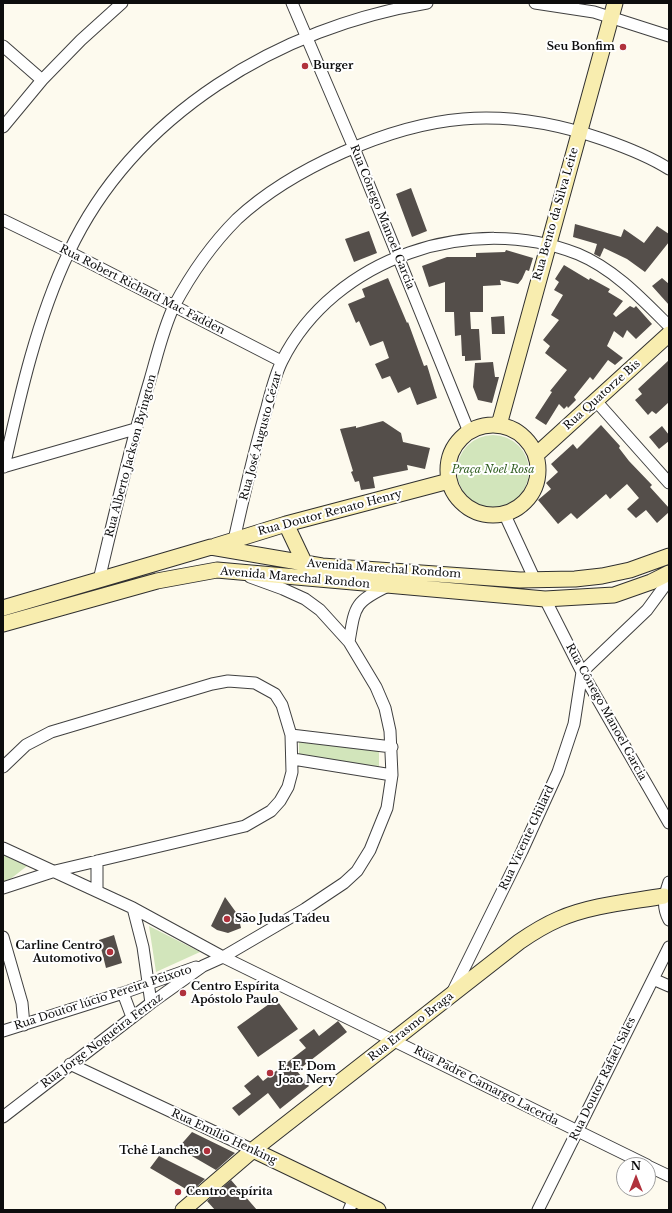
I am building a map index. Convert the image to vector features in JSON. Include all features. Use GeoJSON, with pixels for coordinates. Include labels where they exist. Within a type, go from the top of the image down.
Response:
{"type":"FeatureCollection","features":[{"type":"Feature","properties":{"kind":"main road","name":"Rua Bento da Silva Leite"},"geometry":{"type":"LineString","coordinates":[[499,425],[547,243],[580,132],[613,10]]}},
{"type":"Feature","properties":{"kind":"main road","name":"Rua Quatorze Bis"},"geometry":{"type":"LineString","coordinates":[[536,455],[669,334]]}},
{"type":"Feature","properties":{"kind":"main road"},"geometry":{"type":"LineString","coordinates":[[499,425],[515,431],[528,441],[536,455],[538,468],[537,480],[525,501],[515,509],[504,513],[490,514],[470,508],[455,494],[449,481],[448,467],[451,453],[458,441],[469,432],[483,426],[499,425]]}},
{"type":"Feature","properties":{"kind":"main road","name":"Rua Doutor Renato Henry"},"geometry":{"type":"LineString","coordinates":[[211,547],[286,524],[449,481]]}},
{"type":"Feature","properties":{"kind":"main road"},"geometry":{"type":"LineString","coordinates":[[286,524],[305,564]]}},
{"type":"Feature","properties":{"kind":"main road","name":"Avenida Marechal Rondom"},"geometry":{"type":"LineString","coordinates":[[3,608],[211,547],[305,564],[342,568],[535,580],[575,579],[602,576],[630,570],[669,556]]}},
{"type":"Feature","properties":{"kind":"main road","name":"Avenida Marechal Rondon"},"geometry":{"type":"LineString","coordinates":[[3,624],[157,581],[196,572],[233,570],[388,586],[544,599],[614,595],[651,582],[669,573]]}},
{"type":"Feature","properties":{"kind":"main road","name":"Rua Erasmo Braga"},"geometry":{"type":"LineString","coordinates":[[183,1210],[254,1150],[519,942],[539,929],[560,919],[598,908],[664,896]]}},
{"type":"Feature","properties":{"kind":"main road","name":"Rua Emílio Henking"},"geometry":{"type":"LineString","coordinates":[[254,1150],[352,1204],[378,1210]]}},
{"type":"Feature","properties":{"kind":"street"},"geometry":{"type":"LineString","coordinates":[[3,127],[42,80],[81,40],[122,3]]}},
{"type":"Feature","properties":{"kind":"street","name":"Rua Cônego Manoel Garcia"},"geometry":{"type":"LineString","coordinates":[[292,3],[354,148],[469,432]]}},
{"type":"Feature","properties":{"kind":"street"},"geometry":{"type":"LineString","coordinates":[[135,429],[4,467],[32,353],[55,285],[69,252],[88,216],[118,175],[154,136],[175,117],[236,72],[271,52],[361,16],[393,8],[427,3]]}},
{"type":"Feature","properties":{"kind":"street"},"geometry":{"type":"LineString","coordinates":[[535,3],[565,7],[613,10],[669,36]]}},
{"type":"Feature","properties":{"kind":"street"},"geometry":{"type":"LineString","coordinates":[[3,46],[42,80]]}},
{"type":"Feature","properties":{"kind":"street","name":"Rua Alberto Jackson Byington"},"geometry":{"type":"LineString","coordinates":[[99,580],[135,429],[174,307],[206,255],[223,234],[239,218],[259,202],[294,179],[354,148],[390,134],[417,127],[463,119],[522,121],[580,132],[624,147],[669,170]]}},
{"type":"Feature","properties":{"kind":"street","name":"Rua Robert Richard Mac Fadden"},"geometry":{"type":"LineString","coordinates":[[3,220],[69,252],[281,362]]}},
{"type":"Feature","properties":{"kind":"street","name":"Rua José Augusto Cézar"},"geometry":{"type":"LineString","coordinates":[[234,540],[260,429],[281,362],[296,339],[327,301],[362,275],[398,258],[440,243],[463,239],[510,239],[547,243],[580,255],[618,278],[669,326]]}},
{"type":"Feature","properties":{"kind":"street"},"geometry":{"type":"LineString","coordinates":[[596,401],[669,483]]}},
{"type":"Feature","properties":{"kind":"street"},"geometry":{"type":"LineString","coordinates":[[504,513],[535,580]]}},
{"type":"Feature","properties":{"kind":"street"},"geometry":{"type":"LineString","coordinates":[[223,957],[323,897],[344,883],[357,870],[370,850],[385,814],[392,775],[392,747],[385,708],[376,687],[349,642],[320,610],[304,600],[283,589],[233,570]]}},
{"type":"Feature","properties":{"kind":"street"},"geometry":{"type":"LineString","coordinates":[[582,672],[647,610],[669,580]]}},
{"type":"Feature","properties":{"kind":"street"},"geometry":{"type":"LineString","coordinates":[[349,642],[356,607],[369,595],[388,586]]}},
{"type":"Feature","properties":{"kind":"street","name":"Rua Cônego Manoel Garcia"},"geometry":{"type":"LineString","coordinates":[[544,599],[582,672],[669,823]]}},
{"type":"Feature","properties":{"kind":"street","name":"Rua Vicente Ghilard"},"geometry":{"type":"LineString","coordinates":[[450,997],[522,851],[558,772],[574,724],[582,672]]}},
{"type":"Feature","properties":{"kind":"street"},"geometry":{"type":"LineString","coordinates":[[3,767],[26,746],[51,732],[144,703],[228,681],[255,683],[275,694],[287,718],[291,735],[293,759],[288,787],[271,811],[259,820],[245,826],[54,871],[3,888]]}},
{"type":"Feature","properties":{"kind":"street"},"geometry":{"type":"LineString","coordinates":[[291,735],[392,747]]}},
{"type":"Feature","properties":{"kind":"street"},"geometry":{"type":"LineString","coordinates":[[293,759],[392,775]]}},
{"type":"Feature","properties":{"kind":"street","name":"Rua Padre Camargo Lacerda"},"geometry":{"type":"LineString","coordinates":[[3,848],[133,908],[223,957],[395,1040],[631,1157]]}},
{"type":"Feature","properties":{"kind":"street"},"geometry":{"type":"LineString","coordinates":[[97,861],[97,892]]}},
{"type":"Feature","properties":{"kind":"street"},"geometry":{"type":"LineString","coordinates":[[669,882],[664,896],[665,913],[669,920]]}},
{"type":"Feature","properties":{"kind":"street"},"geometry":{"type":"LineString","coordinates":[[133,908],[143,947],[150,1003]]}},
{"type":"Feature","properties":{"kind":"street"},"geometry":{"type":"LineString","coordinates":[[3,937],[22,1003],[24,1025]]}},
{"type":"Feature","properties":{"kind":"street","name":"Rua Doutor Rafael Sales"},"geometry":{"type":"LineString","coordinates":[[538,1210],[669,947]]}},
{"type":"Feature","properties":{"kind":"street","name":"Rua Jorge Nogueira Ferraz"},"geometry":{"type":"LineString","coordinates":[[3,1117],[150,1003],[203,966],[223,957]]}},
{"type":"Feature","properties":{"kind":"street","name":"Rua Doutor lúcio Pereira Peixoto"},"geometry":{"type":"LineString","coordinates":[[3,1031],[147,985],[177,973],[203,966]]}},
{"type":"Feature","properties":{"kind":"street"},"geometry":{"type":"LineString","coordinates":[[653,979],[669,986]]}},
{"type":"Feature","properties":{"kind":"street"},"geometry":{"type":"LineString","coordinates":[[123,993],[132,1017]]}},
{"type":"Feature","properties":{"kind":"street","name":"Rua Emílio Henking"},"geometry":{"type":"LineString","coordinates":[[70,1064],[254,1150]]}},
{"type":"Feature","properties":{"kind":"street","name":"Rua Padre Camargo Lacerda"},"geometry":{"type":"LineString","coordinates":[[656,1170],[669,1176]]}},
{"type":"Feature","properties":{"kind":"green space","name":"Praça Noel Rosa"},"geometry":{"type":"Polygon","coordinates":[[[493,435],[513,441],[523,451],[529,471],[523,491],[513,501],[493,507],[473,501],[463,491],[457,471],[463,451],[473,441],[493,435]]]}},
{"type":"Feature","properties":{"kind":"green space"},"geometry":{"type":"Polygon","coordinates":[[[299,737],[379,747],[379,769],[299,757],[299,737]]]}},
{"type":"Feature","properties":{"kind":"green space"},"geometry":{"type":"Polygon","coordinates":[[[3,855],[27,866],[4,884],[3,883],[3,855]]]}},
{"type":"Feature","properties":{"kind":"green space"},"geometry":{"type":"Polygon","coordinates":[[[149,926],[200,952],[156,972],[149,926]]]}},
{"type":"Feature","properties":{"kind":"building"},"geometry":{"type":"Polygon","coordinates":[[[411,188],[427,231],[412,237],[396,194],[411,188]]]}},
{"type":"Feature","properties":{"kind":"building"},"geometry":{"type":"Polygon","coordinates":[[[575,224],[621,237],[624,229],[644,243],[657,226],[669,234],[669,242],[645,272],[627,259],[604,248],[600,257],[594,254],[597,244],[573,237],[575,224]]]}},
{"type":"Feature","properties":{"kind":"building"},"geometry":{"type":"Polygon","coordinates":[[[369,231],[377,253],[354,262],[345,239],[369,231]]]}},
{"type":"Feature","properties":{"kind":"building"},"geometry":{"type":"Polygon","coordinates":[[[506,250],[533,258],[529,271],[526,270],[518,284],[500,280],[501,285],[483,286],[483,312],[470,312],[471,329],[479,329],[481,360],[465,361],[465,356],[462,356],[461,335],[455,336],[454,312],[445,312],[445,282],[429,287],[422,266],[447,257],[476,257],[476,253],[505,252],[506,250]]]}},
{"type":"Feature","properties":{"kind":"building"},"geometry":{"type":"Polygon","coordinates":[[[564,265],[589,280],[590,278],[610,289],[608,292],[623,301],[613,314],[616,317],[630,306],[634,308],[636,306],[652,324],[636,339],[627,330],[623,338],[614,331],[607,346],[623,358],[615,365],[608,360],[593,380],[590,377],[574,397],[576,400],[568,408],[567,406],[564,409],[559,404],[546,425],[535,418],[552,392],[550,391],[567,370],[545,353],[550,346],[543,340],[559,320],[551,315],[563,295],[554,290],[559,282],[555,279],[564,265]]]}},
{"type":"Feature","properties":{"kind":"building"},"geometry":{"type":"Polygon","coordinates":[[[388,278],[407,323],[408,322],[424,366],[427,365],[437,398],[417,405],[410,387],[398,393],[390,376],[382,379],[375,364],[389,358],[383,341],[370,346],[359,321],[356,323],[348,304],[365,297],[362,289],[388,278]]]}},
{"type":"Feature","properties":{"kind":"building"},"geometry":{"type":"Polygon","coordinates":[[[662,278],[669,284],[669,305],[652,286],[662,278]]]}},
{"type":"Feature","properties":{"kind":"building"},"geometry":{"type":"Polygon","coordinates":[[[504,316],[505,334],[492,334],[491,317],[504,316]]]}},
{"type":"Feature","properties":{"kind":"building"},"geometry":{"type":"Polygon","coordinates":[[[669,360],[669,402],[656,414],[652,411],[648,415],[635,400],[642,394],[638,389],[669,360]]]}},
{"type":"Feature","properties":{"kind":"building"},"geometry":{"type":"Polygon","coordinates":[[[493,362],[495,377],[499,377],[492,403],[478,400],[473,387],[475,363],[493,362]]]}},
{"type":"Feature","properties":{"kind":"building"},"geometry":{"type":"Polygon","coordinates":[[[383,421],[401,433],[403,442],[430,448],[425,469],[407,465],[408,470],[373,477],[375,488],[361,490],[359,481],[355,482],[351,472],[353,471],[340,429],[356,426],[356,428],[383,421]]]}},
{"type":"Feature","properties":{"kind":"building"},"geometry":{"type":"Polygon","coordinates":[[[601,425],[620,446],[619,448],[629,461],[652,485],[650,487],[669,508],[669,512],[657,523],[646,510],[636,518],[627,509],[639,498],[627,484],[610,499],[606,494],[577,519],[571,513],[558,524],[538,500],[551,489],[546,483],[558,472],[551,464],[573,444],[577,449],[601,425]]]}},
{"type":"Feature","properties":{"kind":"building"},"geometry":{"type":"Polygon","coordinates":[[[662,426],[669,435],[669,441],[659,449],[649,437],[662,426]]]}},
{"type":"Feature","properties":{"kind":"building","name":"São Judas Tadeu"},"geometry":{"type":"Polygon","coordinates":[[[225,897],[238,915],[241,928],[228,933],[217,930],[211,926],[225,897]]]}},
{"type":"Feature","properties":{"kind":"building","name":"Carline Centro Automotivo"},"geometry":{"type":"Polygon","coordinates":[[[114,935],[122,963],[106,968],[99,940],[114,935]]]}},
{"type":"Feature","properties":{"kind":"building"},"geometry":{"type":"Polygon","coordinates":[[[276,999],[298,1029],[258,1057],[237,1027],[276,999]]]}},
{"type":"Feature","properties":{"kind":"building"},"geometry":{"type":"Polygon","coordinates":[[[338,1021],[347,1032],[297,1071],[309,1086],[280,1109],[268,1093],[239,1116],[232,1108],[251,1094],[244,1086],[258,1075],[263,1081],[306,1048],[299,1040],[314,1029],[319,1036],[338,1021]]]}},
{"type":"Feature","properties":{"kind":"building","name":"Tchê Lanches"},"geometry":{"type":"Polygon","coordinates":[[[192,1132],[235,1153],[216,1170],[178,1148],[192,1132]]]}},
{"type":"Feature","properties":{"kind":"building"},"geometry":{"type":"Polygon","coordinates":[[[159,1156],[205,1179],[191,1192],[150,1168],[159,1156]]]}},
{"type":"Feature","properties":{"kind":"building"},"geometry":{"type":"Polygon","coordinates":[[[231,1180],[257,1210],[215,1210],[207,1201],[231,1180]]]}},
{"type":"Feature","properties":{"kind":"place","name":"Seu Bonfim"},"geometry":{"type":"Point","coordinates":[623,47]}},
{"type":"Feature","properties":{"kind":"place","name":"Burger"},"geometry":{"type":"Point","coordinates":[305,66]}},
{"type":"Feature","properties":{"kind":"place","name":"São Judas Tadeu"},"geometry":{"type":"Point","coordinates":[227,919]}},
{"type":"Feature","properties":{"kind":"place","name":"Carline Centro Automotivo"},"geometry":{"type":"Point","coordinates":[110,952]}},
{"type":"Feature","properties":{"kind":"place","name":"Centro Espírita Apóstolo Paulo"},"geometry":{"type":"Point","coordinates":[183,993]}},
{"type":"Feature","properties":{"kind":"place","name":"E. E. Dom Joao Nery"},"geometry":{"type":"Point","coordinates":[270,1073]}},
{"type":"Feature","properties":{"kind":"place","name":"Tchê Lanches"},"geometry":{"type":"Point","coordinates":[207,1151]}},
{"type":"Feature","properties":{"kind":"place","name":"Centro espírita"},"geometry":{"type":"Point","coordinates":[178,1192]}}]}
